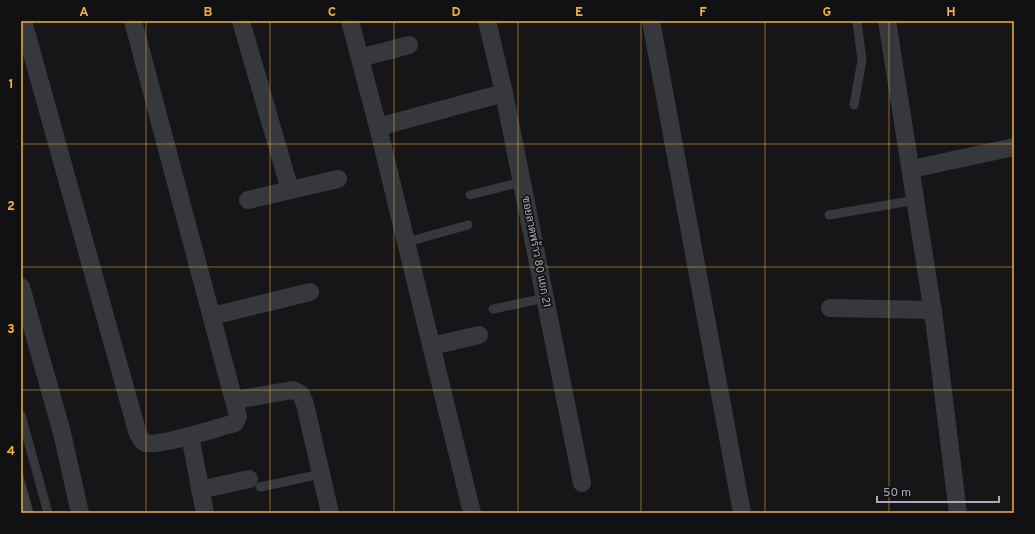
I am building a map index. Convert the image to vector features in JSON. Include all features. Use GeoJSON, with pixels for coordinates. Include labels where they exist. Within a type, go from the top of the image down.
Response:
{"type":"FeatureCollection","features":[{"type":"Feature","properties":{"kind":"street"},"geometry":{"type":"LineString","coordinates":[[23,21],[137,431],[142,440],[146,443],[190,436],[235,423],[238,416],[133,21]]}},
{"type":"Feature","properties":{"kind":"street"},"geometry":{"type":"LineString","coordinates":[[241,21],[290,190]]}},
{"type":"Feature","properties":{"kind":"street"},"geometry":{"type":"LineString","coordinates":[[350,21],[378,127],[472,513]]}},
{"type":"Feature","properties":{"kind":"street","name":"ซอยลาดพร้าว 80 แยก 21"},"geometry":{"type":"LineString","coordinates":[[487,21],[504,93],[582,483]]}},
{"type":"Feature","properties":{"kind":"street"},"geometry":{"type":"LineString","coordinates":[[651,21],[742,513]]}},
{"type":"Feature","properties":{"kind":"street"},"geometry":{"type":"LineString","coordinates":[[886,21],[912,169],[933,310],[958,513]]}},
{"type":"Feature","properties":{"kind":"street"},"geometry":{"type":"LineString","coordinates":[[360,58],[409,45]]}},
{"type":"Feature","properties":{"kind":"street"},"geometry":{"type":"LineString","coordinates":[[378,127],[504,93]]}},
{"type":"Feature","properties":{"kind":"street"},"geometry":{"type":"LineString","coordinates":[[912,169],[1014,147]]}},
{"type":"Feature","properties":{"kind":"street"},"geometry":{"type":"LineString","coordinates":[[248,200],[338,179]]}},
{"type":"Feature","properties":{"kind":"street"},"geometry":{"type":"LineString","coordinates":[[21,287],[62,433],[80,513]]}},
{"type":"Feature","properties":{"kind":"street"},"geometry":{"type":"LineString","coordinates":[[212,316],[310,292]]}},
{"type":"Feature","properties":{"kind":"street"},"geometry":{"type":"LineString","coordinates":[[830,308],[933,310]]}},
{"type":"Feature","properties":{"kind":"street"},"geometry":{"type":"LineString","coordinates":[[432,346],[479,335]]}},
{"type":"Feature","properties":{"kind":"street"},"geometry":{"type":"LineString","coordinates":[[234,400],[293,390],[298,391],[305,404],[330,513]]}},
{"type":"Feature","properties":{"kind":"street"},"geometry":{"type":"LineString","coordinates":[[190,436],[205,513]]}},
{"type":"Feature","properties":{"kind":"street"},"geometry":{"type":"LineString","coordinates":[[200,490],[255,483]]}},
{"type":"Feature","properties":{"kind":"lane"},"geometry":{"type":"LineString","coordinates":[[854,105],[862,60],[857,21]]}},
{"type":"Feature","properties":{"kind":"lane"},"geometry":{"type":"LineString","coordinates":[[470,195],[522,182]]}},
{"type":"Feature","properties":{"kind":"lane"},"geometry":{"type":"LineString","coordinates":[[829,215],[916,200]]}},
{"type":"Feature","properties":{"kind":"lane"},"geometry":{"type":"LineString","coordinates":[[406,242],[468,225]]}},
{"type":"Feature","properties":{"kind":"lane"},"geometry":{"type":"LineString","coordinates":[[494,309],[545,298]]}},
{"type":"Feature","properties":{"kind":"lane"},"geometry":{"type":"LineString","coordinates":[[21,415],[48,513]]}},
{"type":"Feature","properties":{"kind":"lane"},"geometry":{"type":"LineString","coordinates":[[255,483],[320,474]]}},
{"type":"Feature","properties":{"kind":"building"},"geometry":{"type":"Polygon","coordinates":[[[21,468],[33,511],[26,513],[21,513],[21,468]]]}}]}
